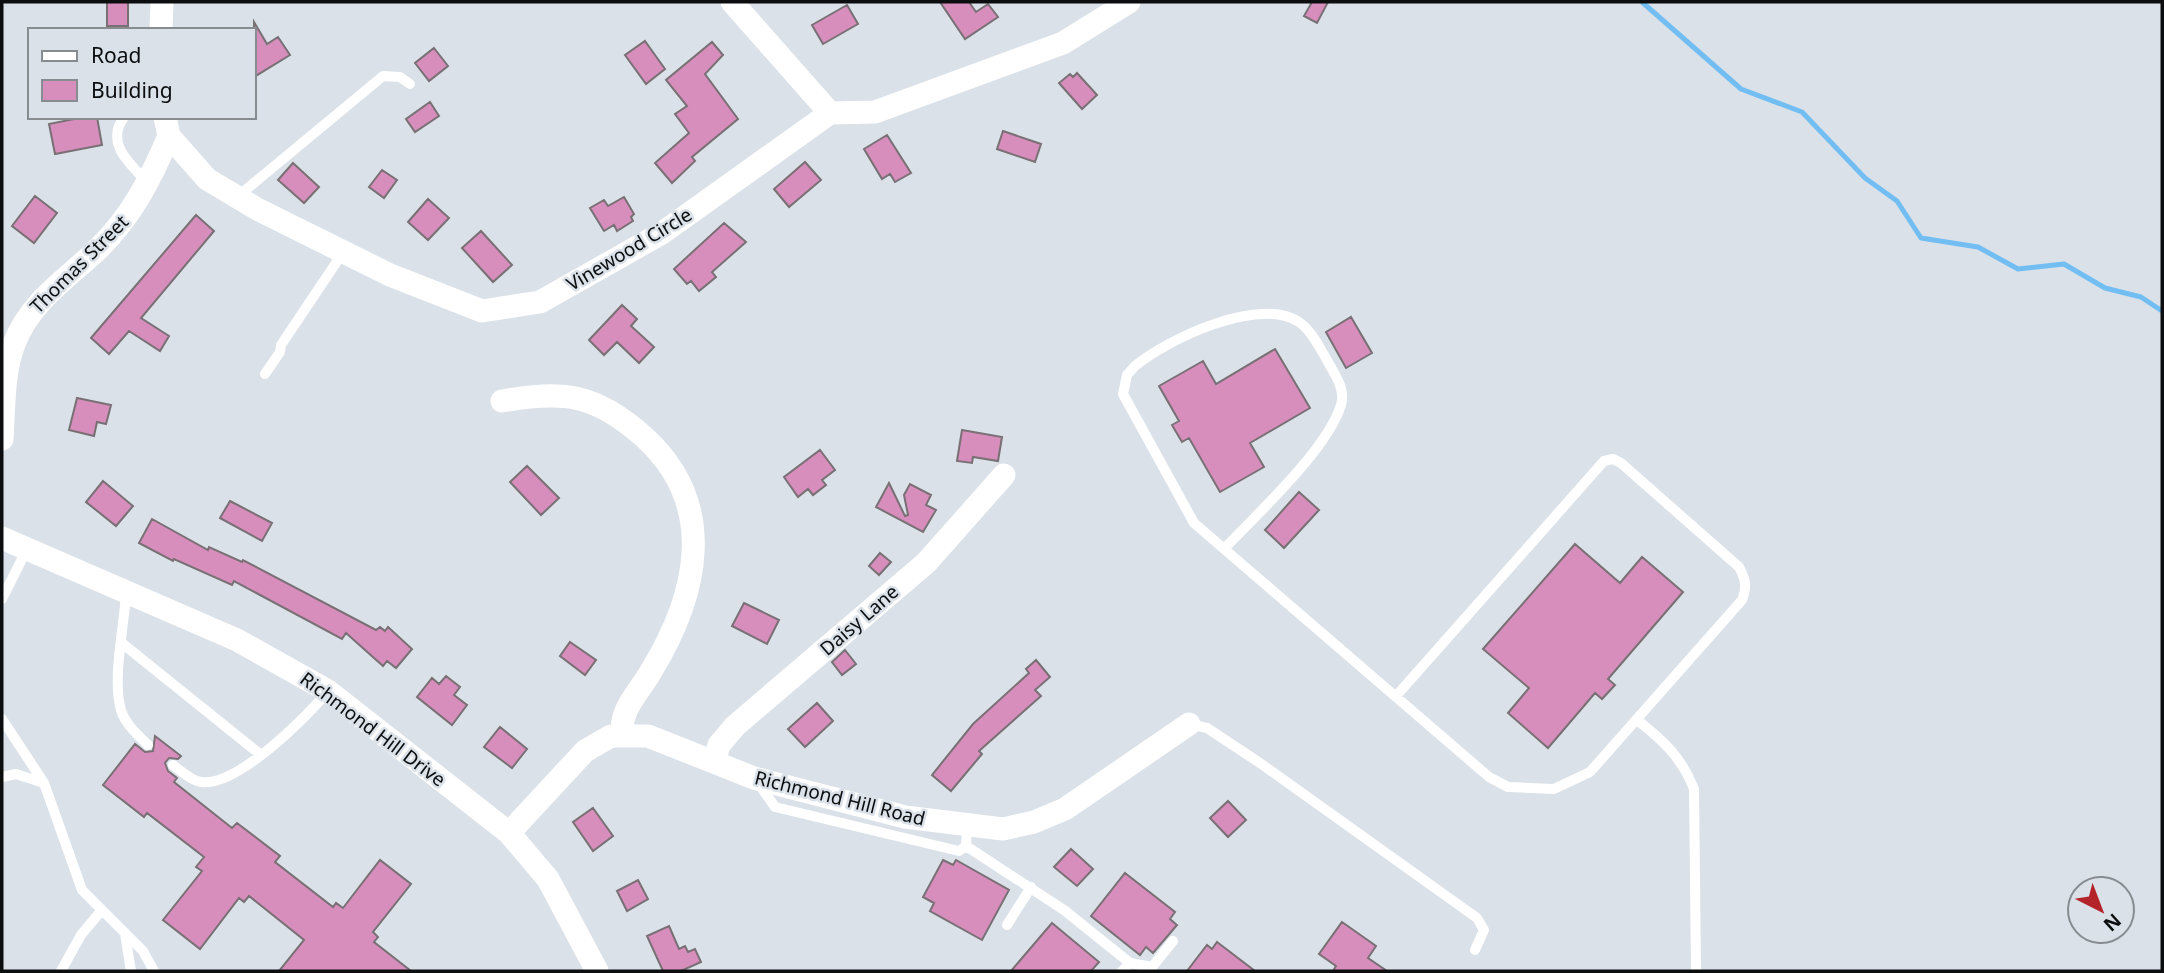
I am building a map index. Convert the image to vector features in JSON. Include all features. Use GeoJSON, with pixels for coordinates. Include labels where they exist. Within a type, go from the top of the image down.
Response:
{"type":"FeatureCollection","features":[{"type":"Feature","properties":{"kind":"street"},"geometry":{"type":"LineString","coordinates":[[160,28],[162,2]]}},
{"type":"Feature","properties":{"kind":"street"},"geometry":{"type":"LineString","coordinates":[[732,2],[830,113],[875,112],[1063,43],[1129,2]]}},
{"type":"Feature","properties":{"kind":"street","name":"Vinewood Circle"},"geometry":{"type":"LineString","coordinates":[[167,127],[207,179],[237,197],[390,275],[482,311],[540,302],[663,233],[830,113]]}},
{"type":"Feature","properties":{"kind":"street","name":"Thomas Street"},"geometry":{"type":"LineString","coordinates":[[2,439],[5,385],[14,344],[30,311],[130,214],[148,183],[167,127]]}},
{"type":"Feature","properties":{"kind":"street"},"geometry":{"type":"LineString","coordinates":[[502,401],[544,393],[559,394],[602,407],[652,444],[675,472],[688,498],[694,529],[694,552],[682,602],[663,651],[624,713],[623,734],[599,741],[585,751],[509,833]]}},
{"type":"Feature","properties":{"kind":"street","name":"Daisy Lane"},"geometry":{"type":"LineString","coordinates":[[714,762],[719,745],[735,726],[926,563],[1004,475]]}},
{"type":"Feature","properties":{"kind":"street","name":"Richmond Hill Drive"},"geometry":{"type":"LineString","coordinates":[[2,538],[237,640],[328,691],[509,833],[548,879],[597,971]]}},
{"type":"Feature","properties":{"kind":"street","name":"Richmond Hill Road"},"geometry":{"type":"LineString","coordinates":[[623,734],[648,736],[754,778],[905,817],[966,836],[1034,822],[1065,808],[1189,724]]}},
{"type":"Feature","properties":{"kind":"lane"},"geometry":{"type":"LineString","coordinates":[[237,197],[383,76],[400,77],[410,84]]}},
{"type":"Feature","properties":{"kind":"lane"},"geometry":{"type":"LineString","coordinates":[[123,119],[118,126],[116,142],[125,159],[148,183]]}},
{"type":"Feature","properties":{"kind":"lane"},"geometry":{"type":"LineString","coordinates":[[265,374],[280,352],[281,345],[344,251]]}},
{"type":"Feature","properties":{"kind":"lane"},"geometry":{"type":"LineString","coordinates":[[1224,549],[1310,456],[1334,421],[1342,403],[1341,386],[1314,337],[1298,322],[1277,315],[1239,318],[1204,326],[1145,358],[1127,375],[1123,394],[1194,523],[1224,549],[1397,695],[1489,777],[1508,787],[1553,789],[1590,772],[1742,600],[1746,589],[1745,578],[1739,568],[1613,459],[1597,466],[1397,695]]}},
{"type":"Feature","properties":{"kind":"lane"},"geometry":{"type":"LineString","coordinates":[[2,599],[27,549]]}},
{"type":"Feature","properties":{"kind":"lane"},"geometry":{"type":"LineString","coordinates":[[127,594],[117,680],[121,711],[128,724],[148,745]]}},
{"type":"Feature","properties":{"kind":"lane"},"geometry":{"type":"LineString","coordinates":[[123,644],[261,755]]}},
{"type":"Feature","properties":{"kind":"lane"},"geometry":{"type":"LineString","coordinates":[[173,765],[201,782],[218,780],[287,736],[328,691]]}},
{"type":"Feature","properties":{"kind":"lane"},"geometry":{"type":"LineString","coordinates":[[2,719],[44,783],[82,890],[143,951],[154,971]]}},
{"type":"Feature","properties":{"kind":"lane"},"geometry":{"type":"LineString","coordinates":[[1637,720],[1674,751],[1694,789],[1696,971]]}},
{"type":"Feature","properties":{"kind":"lane"},"geometry":{"type":"LineString","coordinates":[[1189,724],[1207,728],[1260,763],[1477,918],[1484,930],[1475,950]]}},
{"type":"Feature","properties":{"kind":"lane"},"geometry":{"type":"LineString","coordinates":[[2,777],[16,774],[44,783]]}},
{"type":"Feature","properties":{"kind":"lane"},"geometry":{"type":"LineString","coordinates":[[966,836],[1126,967],[1152,967],[1173,941]]}},
{"type":"Feature","properties":{"kind":"lane"},"geometry":{"type":"LineString","coordinates":[[1007,925],[1031,887]]}},
{"type":"Feature","properties":{"kind":"lane"},"geometry":{"type":"LineString","coordinates":[[61,971],[81,934],[101,911]]}},
{"type":"Feature","properties":{"kind":"lane"},"geometry":{"type":"LineString","coordinates":[[125,934],[131,971]]}},
{"type":"Feature","properties":{"kind":"building"},"geometry":{"type":"Polygon","coordinates":[[[107,2],[128,2],[128,26],[107,26],[107,2]]]}},
{"type":"Feature","properties":{"kind":"building"},"geometry":{"type":"Polygon","coordinates":[[[940,2],[969,2],[976,12],[988,4],[998,17],[965,39],[940,2]]]}},
{"type":"Feature","properties":{"kind":"building"},"geometry":{"type":"Polygon","coordinates":[[[1312,2],[1328,2],[1317,23],[1304,16],[1312,2]]]}},
{"type":"Feature","properties":{"kind":"building"},"geometry":{"type":"Polygon","coordinates":[[[847,5],[858,24],[823,44],[812,25],[847,5]]]}},
{"type":"Feature","properties":{"kind":"building"},"geometry":{"type":"Polygon","coordinates":[[[254,22],[267,44],[278,37],[290,55],[256,76],[256,28],[254,22]]]}},
{"type":"Feature","properties":{"kind":"building"},"geometry":{"type":"Polygon","coordinates":[[[645,41],[665,69],[646,84],[625,55],[645,41]]]}},
{"type":"Feature","properties":{"kind":"building"},"geometry":{"type":"Polygon","coordinates":[[[712,42],[723,55],[705,74],[738,119],[692,157],[695,161],[672,183],[655,163],[689,133],[675,114],[687,106],[666,80],[712,42]]]}},
{"type":"Feature","properties":{"kind":"building"},"geometry":{"type":"Polygon","coordinates":[[[434,48],[448,66],[429,81],[415,63],[434,48]]]}},
{"type":"Feature","properties":{"kind":"building"},"geometry":{"type":"Polygon","coordinates":[[[1077,73],[1097,95],[1082,109],[1059,83],[1070,74],[1073,77],[1077,73]]]}},
{"type":"Feature","properties":{"kind":"building"},"geometry":{"type":"Polygon","coordinates":[[[430,102],[439,116],[415,132],[406,119],[430,102]]]}},
{"type":"Feature","properties":{"kind":"building"},"geometry":{"type":"Polygon","coordinates":[[[74,119],[97,119],[102,145],[55,154],[49,124],[74,119]]]}},
{"type":"Feature","properties":{"kind":"building"},"geometry":{"type":"Polygon","coordinates":[[[1003,131],[1041,144],[1035,162],[997,149],[1003,131]]]}},
{"type":"Feature","properties":{"kind":"building"},"geometry":{"type":"Polygon","coordinates":[[[887,135],[911,173],[895,182],[890,174],[882,179],[864,149],[887,135]]]}},
{"type":"Feature","properties":{"kind":"building"},"geometry":{"type":"Polygon","coordinates":[[[805,162],[821,180],[789,207],[774,189],[805,162]]]}},
{"type":"Feature","properties":{"kind":"building"},"geometry":{"type":"Polygon","coordinates":[[[293,163],[319,187],[304,203],[278,180],[293,163]]]}},
{"type":"Feature","properties":{"kind":"building"},"geometry":{"type":"Polygon","coordinates":[[[382,170],[397,180],[384,198],[369,187],[382,170]]]}},
{"type":"Feature","properties":{"kind":"building"},"geometry":{"type":"Polygon","coordinates":[[[35,196],[57,213],[34,243],[12,226],[35,196]]]}},
{"type":"Feature","properties":{"kind":"building"},"geometry":{"type":"Polygon","coordinates":[[[624,197],[634,214],[631,217],[633,221],[617,231],[614,225],[604,231],[590,208],[604,200],[608,206],[624,197]]]}},
{"type":"Feature","properties":{"kind":"building"},"geometry":{"type":"Polygon","coordinates":[[[428,199],[449,218],[428,240],[408,222],[428,199]]]}},
{"type":"Feature","properties":{"kind":"building"},"geometry":{"type":"Polygon","coordinates":[[[196,215],[214,231],[141,318],[169,336],[160,351],[129,331],[109,354],[91,338],[196,215]]]}},
{"type":"Feature","properties":{"kind":"building"},"geometry":{"type":"Polygon","coordinates":[[[724,223],[746,242],[712,272],[716,277],[699,291],[691,281],[687,284],[674,269],[724,223]]]}},
{"type":"Feature","properties":{"kind":"building"},"geometry":{"type":"Polygon","coordinates":[[[481,231],[512,265],[493,282],[462,248],[481,231]]]}},
{"type":"Feature","properties":{"kind":"building"},"geometry":{"type":"Polygon","coordinates":[[[622,305],[637,319],[631,326],[654,347],[639,363],[617,342],[604,355],[589,340],[622,305]]]}},
{"type":"Feature","properties":{"kind":"building"},"geometry":{"type":"Polygon","coordinates":[[[1351,317],[1372,353],[1346,368],[1326,332],[1351,317]]]}},
{"type":"Feature","properties":{"kind":"building"},"geometry":{"type":"Polygon","coordinates":[[[1275,349],[1310,408],[1250,443],[1264,467],[1220,492],[1189,438],[1182,442],[1172,425],[1179,421],[1159,386],[1203,361],[1216,384],[1275,349]]]}},
{"type":"Feature","properties":{"kind":"building"},"geometry":{"type":"Polygon","coordinates":[[[77,398],[111,405],[106,424],[97,422],[94,436],[69,430],[77,398]]]}},
{"type":"Feature","properties":{"kind":"building"},"geometry":{"type":"Polygon","coordinates":[[[962,430],[1002,437],[998,461],[973,457],[972,463],[957,461],[962,430]]]}},
{"type":"Feature","properties":{"kind":"building"},"geometry":{"type":"Polygon","coordinates":[[[820,450],[835,470],[822,480],[826,485],[813,495],[808,489],[798,497],[784,477],[820,450]]]}},
{"type":"Feature","properties":{"kind":"building"},"geometry":{"type":"Polygon","coordinates":[[[527,466],[559,498],[541,515],[510,482],[527,466]]]}},
{"type":"Feature","properties":{"kind":"building"},"geometry":{"type":"Polygon","coordinates":[[[103,481],[133,506],[116,526],[86,502],[103,481]]]}},
{"type":"Feature","properties":{"kind":"building"},"geometry":{"type":"Polygon","coordinates":[[[889,483],[905,516],[908,515],[904,495],[910,484],[931,495],[926,505],[936,510],[923,532],[876,507],[889,483]]]}},
{"type":"Feature","properties":{"kind":"building"},"geometry":{"type":"Polygon","coordinates":[[[1299,492],[1319,510],[1284,548],[1265,530],[1299,492]]]}},
{"type":"Feature","properties":{"kind":"building"},"geometry":{"type":"Polygon","coordinates":[[[230,501],[272,523],[262,541],[220,518],[230,501]]]}},
{"type":"Feature","properties":{"kind":"building"},"geometry":{"type":"Polygon","coordinates":[[[152,519],[208,550],[209,547],[242,562],[243,560],[376,630],[380,627],[385,631],[388,627],[412,649],[396,668],[387,661],[383,666],[346,633],[342,639],[234,581],[232,585],[174,559],[173,561],[139,543],[152,519]]]}},
{"type":"Feature","properties":{"kind":"building"},"geometry":{"type":"Polygon","coordinates":[[[1575,544],[1620,583],[1642,557],[1683,592],[1608,679],[1615,685],[1602,699],[1595,693],[1548,748],[1508,713],[1529,688],[1483,649],[1575,544]]]}},
{"type":"Feature","properties":{"kind":"building"},"geometry":{"type":"Polygon","coordinates":[[[880,553],[891,562],[879,575],[869,566],[880,553]]]}},
{"type":"Feature","properties":{"kind":"building"},"geometry":{"type":"Polygon","coordinates":[[[744,603],[779,620],[767,644],[732,626],[744,603]]]}},
{"type":"Feature","properties":{"kind":"building"},"geometry":{"type":"Polygon","coordinates":[[[570,642],[596,660],[585,675],[560,656],[570,642]]]}},
{"type":"Feature","properties":{"kind":"building"},"geometry":{"type":"Polygon","coordinates":[[[845,650],[856,664],[842,675],[832,662],[845,650]]]}},
{"type":"Feature","properties":{"kind":"building"},"geometry":{"type":"Polygon","coordinates":[[[1036,660],[1050,677],[1035,690],[1041,696],[979,751],[982,754],[951,791],[932,775],[973,724],[1029,673],[1026,669],[1036,660]]]}},
{"type":"Feature","properties":{"kind":"building"},"geometry":{"type":"Polygon","coordinates":[[[446,676],[460,687],[454,695],[467,705],[452,725],[417,697],[432,678],[439,684],[446,676]]]}},
{"type":"Feature","properties":{"kind":"building"},"geometry":{"type":"Polygon","coordinates":[[[817,703],[833,721],[805,747],[788,729],[817,703]]]}},
{"type":"Feature","properties":{"kind":"building"},"geometry":{"type":"Polygon","coordinates":[[[500,727],[527,749],[512,768],[484,747],[500,727]]]}},
{"type":"Feature","properties":{"kind":"building"},"geometry":{"type":"Polygon","coordinates":[[[155,736],[181,756],[178,759],[169,758],[165,763],[168,771],[177,778],[174,782],[232,828],[237,823],[280,856],[275,862],[333,907],[336,903],[343,908],[380,860],[411,884],[373,932],[378,937],[374,942],[411,971],[279,971],[304,940],[249,896],[244,902],[239,898],[200,949],[163,920],[202,871],[196,867],[204,857],[147,813],[144,817],[103,785],[135,744],[145,752],[153,751],[155,736]]]}},
{"type":"Feature","properties":{"kind":"building"},"geometry":{"type":"Polygon","coordinates":[[[1228,801],[1246,820],[1228,837],[1210,818],[1228,801]]]}},
{"type":"Feature","properties":{"kind":"building"},"geometry":{"type":"Polygon","coordinates":[[[593,808],[613,836],[593,851],[573,822],[593,808]]]}},
{"type":"Feature","properties":{"kind":"building"},"geometry":{"type":"Polygon","coordinates":[[[1071,849],[1093,869],[1077,886],[1054,867],[1071,849]]]}},
{"type":"Feature","properties":{"kind":"building"},"geometry":{"type":"Polygon","coordinates":[[[943,860],[953,865],[956,860],[1009,890],[982,940],[930,911],[934,903],[923,897],[943,860]]]}},
{"type":"Feature","properties":{"kind":"building"},"geometry":{"type":"Polygon","coordinates":[[[1125,873],[1175,912],[1170,919],[1177,925],[1153,953],[1146,947],[1140,955],[1091,916],[1125,873]]]}},
{"type":"Feature","properties":{"kind":"building"},"geometry":{"type":"Polygon","coordinates":[[[638,880],[648,899],[627,911],[617,891],[638,880]]]}},
{"type":"Feature","properties":{"kind":"building"},"geometry":{"type":"Polygon","coordinates":[[[1342,922],[1376,946],[1368,958],[1387,971],[1333,971],[1336,966],[1319,954],[1342,922]]]}},
{"type":"Feature","properties":{"kind":"building"},"geometry":{"type":"Polygon","coordinates":[[[1052,923],[1099,962],[1091,971],[1011,971],[1052,923]]]}},
{"type":"Feature","properties":{"kind":"building"},"geometry":{"type":"Polygon","coordinates":[[[669,926],[679,949],[685,946],[688,952],[695,949],[701,962],[681,971],[663,971],[647,936],[669,926]]]}},
{"type":"Feature","properties":{"kind":"building"},"geometry":{"type":"Polygon","coordinates":[[[1217,942],[1255,971],[1187,971],[1207,945],[1212,949],[1217,942]]]}},
{"type":"Feature","properties":{"kind":"waterway"},"geometry":{"type":"LineString","coordinates":[[1642,2],[1741,89],[1802,112],[1865,178],[1897,201],[1921,238],[1978,247],[2018,269],[2064,264],[2105,288],[2141,297],[2162,311]]}}]}
